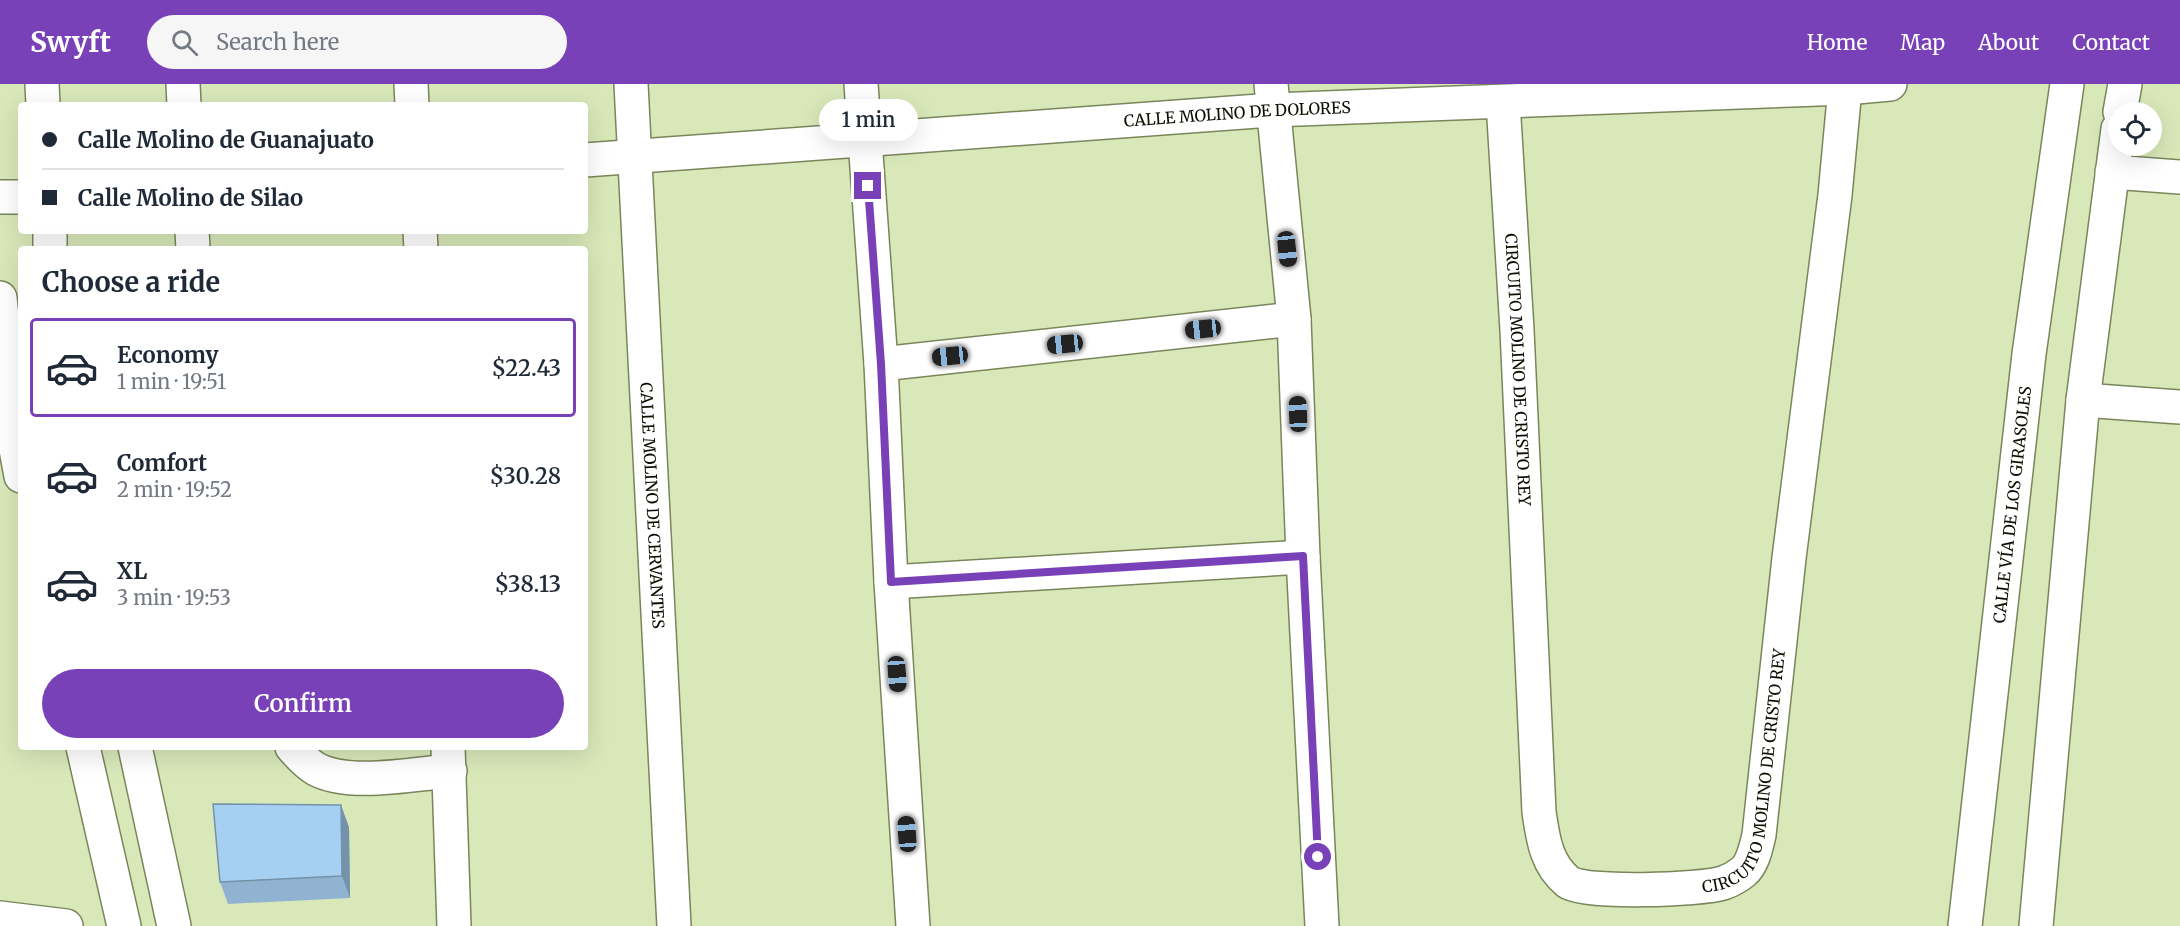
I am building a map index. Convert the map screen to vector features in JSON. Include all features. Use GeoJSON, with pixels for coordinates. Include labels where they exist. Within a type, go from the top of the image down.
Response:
{"type":"FeatureCollection","features":[{"type":"Feature","properties":{"kind":"street"},"geometry":{"type":"LineString","coordinates":[[42,84],[43,102]]}},
{"type":"Feature","properties":{"kind":"street"},"geometry":{"type":"LineString","coordinates":[[183,84],[184,102]]}},
{"type":"Feature","properties":{"kind":"street"},"geometry":{"type":"LineString","coordinates":[[411,84],[412,102]]}},
{"type":"Feature","properties":{"kind":"street","name":"CALLE MOLINO DE CERVANTES"},"geometry":{"type":"LineString","coordinates":[[631,84],[674,926]]}},
{"type":"Feature","properties":{"kind":"street"},"geometry":{"type":"LineString","coordinates":[[861,84],[881,364],[891,582],[913,926]]}},
{"type":"Feature","properties":{"kind":"street","name":"CALLE MOLINO DE DOLORES"},"geometry":{"type":"LineString","coordinates":[[588,160],[865,141],[1272,97],[1503,102],[1845,88],[1890,84]]}},
{"type":"Feature","properties":{"kind":"street","name":"CALLE VÍA DE LOS GIRASOLES"},"geometry":{"type":"LineString","coordinates":[[1965,926],[2029,354],[2067,84]]}},
{"type":"Feature","properties":{"kind":"street"},"geometry":{"type":"LineString","coordinates":[[2121,102],[2124,84]]}},
{"type":"Feature","properties":{"kind":"street","name":"CIRCUITO MOLINO DE CRISTO REY"},"geometry":{"type":"LineString","coordinates":[[1503,102],[1518,342],[1539,812],[1545,848],[1556,871],[1571,884],[1605,890],[1706,886],[1724,883],[1744,872],[1752,858],[1759,835],[1788,569],[1835,195],[1845,88]]}},
{"type":"Feature","properties":{"kind":"street"},"geometry":{"type":"LineString","coordinates":[[1272,97],[1294,319],[1303,556],[1322,926]]}},
{"type":"Feature","properties":{"kind":"street"},"geometry":{"type":"LineString","coordinates":[[2036,926],[2083,400],[2114,156]]}},
{"type":"Feature","properties":{"kind":"street"},"geometry":{"type":"LineString","coordinates":[[2112,172],[2180,177]]}},
{"type":"Feature","properties":{"kind":"street"},"geometry":{"type":"LineString","coordinates":[[0,197],[18,197]]}},
{"type":"Feature","properties":{"kind":"street"},"geometry":{"type":"LineString","coordinates":[[0,298],[12,458]]}},
{"type":"Feature","properties":{"kind":"street"},"geometry":{"type":"LineString","coordinates":[[881,364],[1294,319]]}},
{"type":"Feature","properties":{"kind":"street"},"geometry":{"type":"LineString","coordinates":[[2083,400],[2180,407]]}},
{"type":"Feature","properties":{"kind":"street"},"geometry":{"type":"LineString","coordinates":[[891,582],[1303,556]]}},
{"type":"Feature","properties":{"kind":"street"},"geometry":{"type":"LineString","coordinates":[[84,750],[124,926]]}},
{"type":"Feature","properties":{"kind":"street"},"geometry":{"type":"LineString","coordinates":[[136,750],[174,926]]}},
{"type":"Feature","properties":{"kind":"street"},"geometry":{"type":"LineString","coordinates":[[295,750],[314,768],[341,778],[361,779],[449,759],[454,926]]}},
{"type":"Feature","properties":{"kind":"street"},"geometry":{"type":"LineString","coordinates":[[0,918],[66,926]]}},
{"type":"Feature","properties":{"kind":"building"},"geometry":{"type":"Polygon","coordinates":[[[213,804],[341,805],[342,876],[220,882],[213,804]]]}},
{"type":"Feature","properties":{"kind":"route"},"geometry":{"type":"LineString","coordinates":[[868,186],[881,364],[891,582],[1303,556],[1318,857]]}}]}
